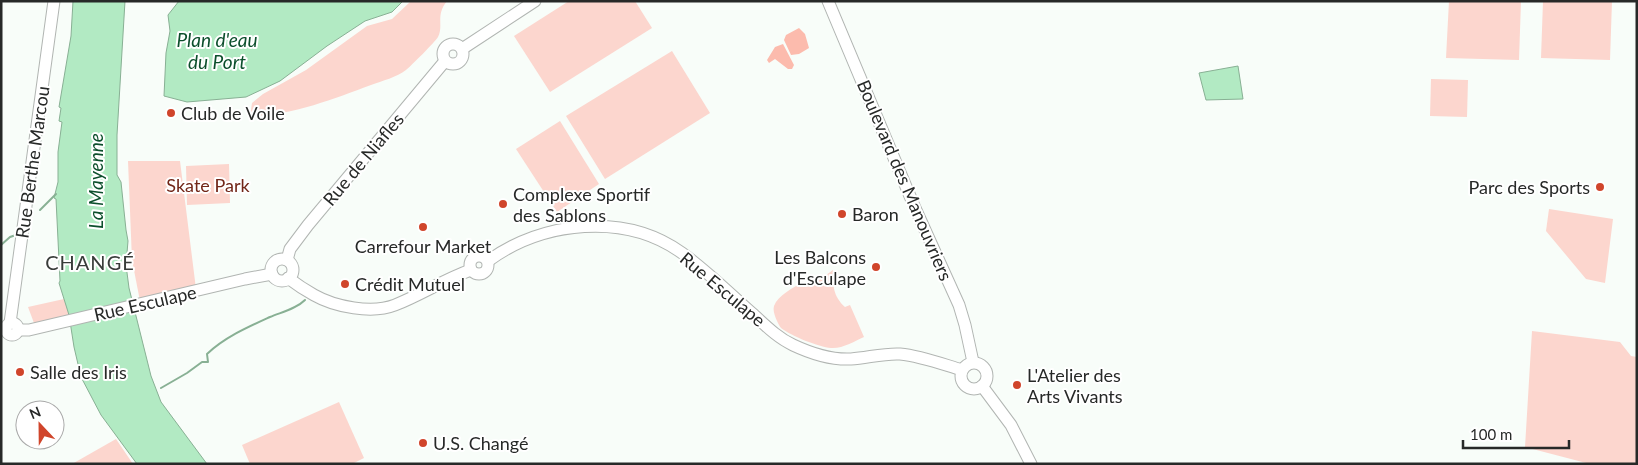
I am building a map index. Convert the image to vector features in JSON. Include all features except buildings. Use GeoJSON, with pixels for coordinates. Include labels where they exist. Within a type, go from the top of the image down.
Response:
{"type":"FeatureCollection","features":[{"type":"Feature","properties":{"kind":"street","name":"Rue Berthe Marcou"},"geometry":{"type":"LineString","coordinates":[[9,331],[54,1]]}},
{"type":"Feature","properties":{"kind":"street","name":"Rue de Niafles"},"geometry":{"type":"LineString","coordinates":[[287,260],[290,249],[308,225],[445,61],[454,65],[460,62],[463,56],[462,49],[536,1]]}},
{"type":"Feature","properties":{"kind":"street","name":"Boulevard des Manouvriers"},"geometry":{"type":"LineString","coordinates":[[828,1],[915,208],[959,305],[972,362]]}},
{"type":"Feature","properties":{"kind":"street","name":"Rue Esculape"},"geometry":{"type":"LineString","coordinates":[[288,278],[320,298],[349,308],[374,309],[393,306],[449,278],[471,270],[470,264],[475,257],[484,257],[488,261],[501,251],[522,241],[554,230],[583,226],[619,227],[657,239],[682,253],[764,324],[792,344],[834,358],[849,359],[897,354],[912,356],[962,370]]}},
{"type":"Feature","properties":{"kind":"street"},"geometry":{"type":"LineString","coordinates":[[280,259],[287,260],[290,262],[292,269],[291,276],[279,280],[272,274],[271,268],[274,262],[280,259]]}},
{"type":"Feature","properties":{"kind":"street","name":"Rue Esculape"},"geometry":{"type":"LineString","coordinates":[[9,331],[29,330],[272,274]]}},
{"type":"Feature","properties":{"kind":"street"},"geometry":{"type":"LineString","coordinates":[[972,362],[981,364],[986,370],[987,379],[982,386],[974,389],[965,386],[961,378],[962,370],[972,362]]}},
{"type":"Feature","properties":{"kind":"street"},"geometry":{"type":"LineString","coordinates":[[982,386],[1011,425],[1031,464]]}},
{"type":"Feature","properties":{"kind":"green space"},"geometry":{"type":"Polygon","coordinates":[[[411,1],[447,1],[441,11],[440,33],[438,37],[406,70],[389,79],[312,106],[281,113],[250,116],[252,103],[263,94],[306,70],[367,26],[392,19],[411,1]]]}},
{"type":"Feature","properties":{"kind":"green space"},"geometry":{"type":"Polygon","coordinates":[[[569,1],[635,1],[652,28],[550,92],[514,36],[569,1]]]}},
{"type":"Feature","properties":{"kind":"green space"},"geometry":{"type":"Polygon","coordinates":[[[1449,1],[1521,1],[1519,60],[1446,58],[1449,1]]]}},
{"type":"Feature","properties":{"kind":"green space"},"geometry":{"type":"Polygon","coordinates":[[[1543,1],[1612,1],[1610,60],[1541,58],[1543,1]]]}},
{"type":"Feature","properties":{"kind":"green space"},"geometry":{"type":"Polygon","coordinates":[[[672,51],[710,113],[605,179],[566,116],[672,51]]]}},
{"type":"Feature","properties":{"kind":"green space"},"geometry":{"type":"Polygon","coordinates":[[[1431,79],[1468,80],[1467,117],[1430,116],[1431,79]]]}},
{"type":"Feature","properties":{"kind":"green space"},"geometry":{"type":"Polygon","coordinates":[[[560,121],[599,184],[557,212],[516,149],[560,121]]]}},
{"type":"Feature","properties":{"kind":"green space"},"geometry":{"type":"Polygon","coordinates":[[[128,161],[180,161],[196,289],[140,301],[132,260],[128,161]]]}},
{"type":"Feature","properties":{"kind":"green space","name":"Skate Park"},"geometry":{"type":"Polygon","coordinates":[[[229,164],[230,203],[187,205],[186,166],[229,164]]]}},
{"type":"Feature","properties":{"kind":"green space"},"geometry":{"type":"Polygon","coordinates":[[[1549,209],[1613,219],[1605,283],[1586,279],[1546,231],[1549,209]]]}},
{"type":"Feature","properties":{"kind":"green space"},"geometry":{"type":"Polygon","coordinates":[[[833,270],[836,295],[845,307],[850,305],[864,337],[844,346],[831,348],[805,341],[781,328],[776,318],[774,306],[779,298],[790,289],[803,282],[815,283],[833,270]]]}},
{"type":"Feature","properties":{"kind":"green space"},"geometry":{"type":"Polygon","coordinates":[[[64,299],[69,315],[34,323],[28,307],[64,299]]]}},
{"type":"Feature","properties":{"kind":"green space"},"geometry":{"type":"Polygon","coordinates":[[[1532,331],[1620,342],[1631,356],[1637,357],[1637,464],[1590,464],[1525,447],[1532,331]]]}},
{"type":"Feature","properties":{"kind":"green space"},"geometry":{"type":"Polygon","coordinates":[[[339,402],[364,458],[352,464],[250,464],[242,445],[339,402]]]}},
{"type":"Feature","properties":{"kind":"green space"},"geometry":{"type":"Polygon","coordinates":[[[116,439],[133,464],[72,464],[116,439]]]}},
{"type":"Feature","properties":{"kind":"shaded area"},"geometry":{"type":"Polygon","coordinates":[[[799,28],[805,34],[809,48],[799,54],[791,55],[784,40],[786,35],[799,28]]]}},
{"type":"Feature","properties":{"kind":"shaded area"},"geometry":{"type":"Polygon","coordinates":[[[783,44],[794,65],[792,69],[788,69],[775,59],[769,63],[767,60],[775,47],[783,44]]]}},
{"type":"Feature","properties":{"kind":"water","name":"La Mayenne"},"geometry":{"type":"Polygon","coordinates":[[[73,1],[125,1],[117,135],[117,175],[121,182],[128,241],[126,265],[129,288],[151,376],[161,402],[207,464],[137,464],[101,415],[81,377],[69,315],[59,283],[56,199],[54,198],[58,182],[58,152],[62,122],[59,121],[61,108],[59,107],[71,36],[73,1]]]}},
{"type":"Feature","properties":{"kind":"water","name":"Plan d'eau du Port"},"geometry":{"type":"Polygon","coordinates":[[[179,1],[403,1],[392,12],[365,21],[280,81],[246,97],[187,102],[164,96],[166,53],[170,31],[168,15],[179,1]]]}},
{"type":"Feature","properties":{"kind":"water"},"geometry":{"type":"Polygon","coordinates":[[[1238,66],[1243,99],[1206,100],[1199,73],[1238,66]]]}},
{"type":"Feature","properties":{"kind":"waterway"},"geometry":{"type":"LineString","coordinates":[[40,210],[56,194]]}},
{"type":"Feature","properties":{"kind":"waterway"},"geometry":{"type":"LineString","coordinates":[[1,245],[10,237],[16,235]]}},
{"type":"Feature","properties":{"kind":"waterway"},"geometry":{"type":"LineString","coordinates":[[161,388],[202,362],[208,362],[207,354],[229,337],[293,308],[305,300]]}},
{"type":"Feature","properties":{"kind":"place","name":"Club de Voile"},"geometry":{"type":"Point","coordinates":[171,113]}},
{"type":"Feature","properties":{"kind":"place","name":"Parc des Sports"},"geometry":{"type":"Point","coordinates":[1600,187]}},
{"type":"Feature","properties":{"kind":"place","name":"Complexe Sportif des Sablons"},"geometry":{"type":"Point","coordinates":[503,204]}},
{"type":"Feature","properties":{"kind":"place","name":"Baron"},"geometry":{"type":"Point","coordinates":[842,214]}},
{"type":"Feature","properties":{"kind":"place","name":"Carrefour Market"},"geometry":{"type":"Point","coordinates":[423,227]}},
{"type":"Feature","properties":{"kind":"place","name":"Les Balcons d'Esculape"},"geometry":{"type":"Point","coordinates":[876,267]}},
{"type":"Feature","properties":{"kind":"place","name":"Crédit Mutuel"},"geometry":{"type":"Point","coordinates":[345,284]}},
{"type":"Feature","properties":{"kind":"place","name":"Salle des Iris"},"geometry":{"type":"Point","coordinates":[20,372]}},
{"type":"Feature","properties":{"kind":"place","name":"L'Atelier des Arts Vivants"},"geometry":{"type":"Point","coordinates":[1017,385]}},
{"type":"Feature","properties":{"kind":"place","name":"U.S. Changé"},"geometry":{"type":"Point","coordinates":[423,443]}},
{"type":"Feature","properties":{"kind":"district","name":"CHANGÉ"},"geometry":{"type":"Point","coordinates":[90,262]}}]}
